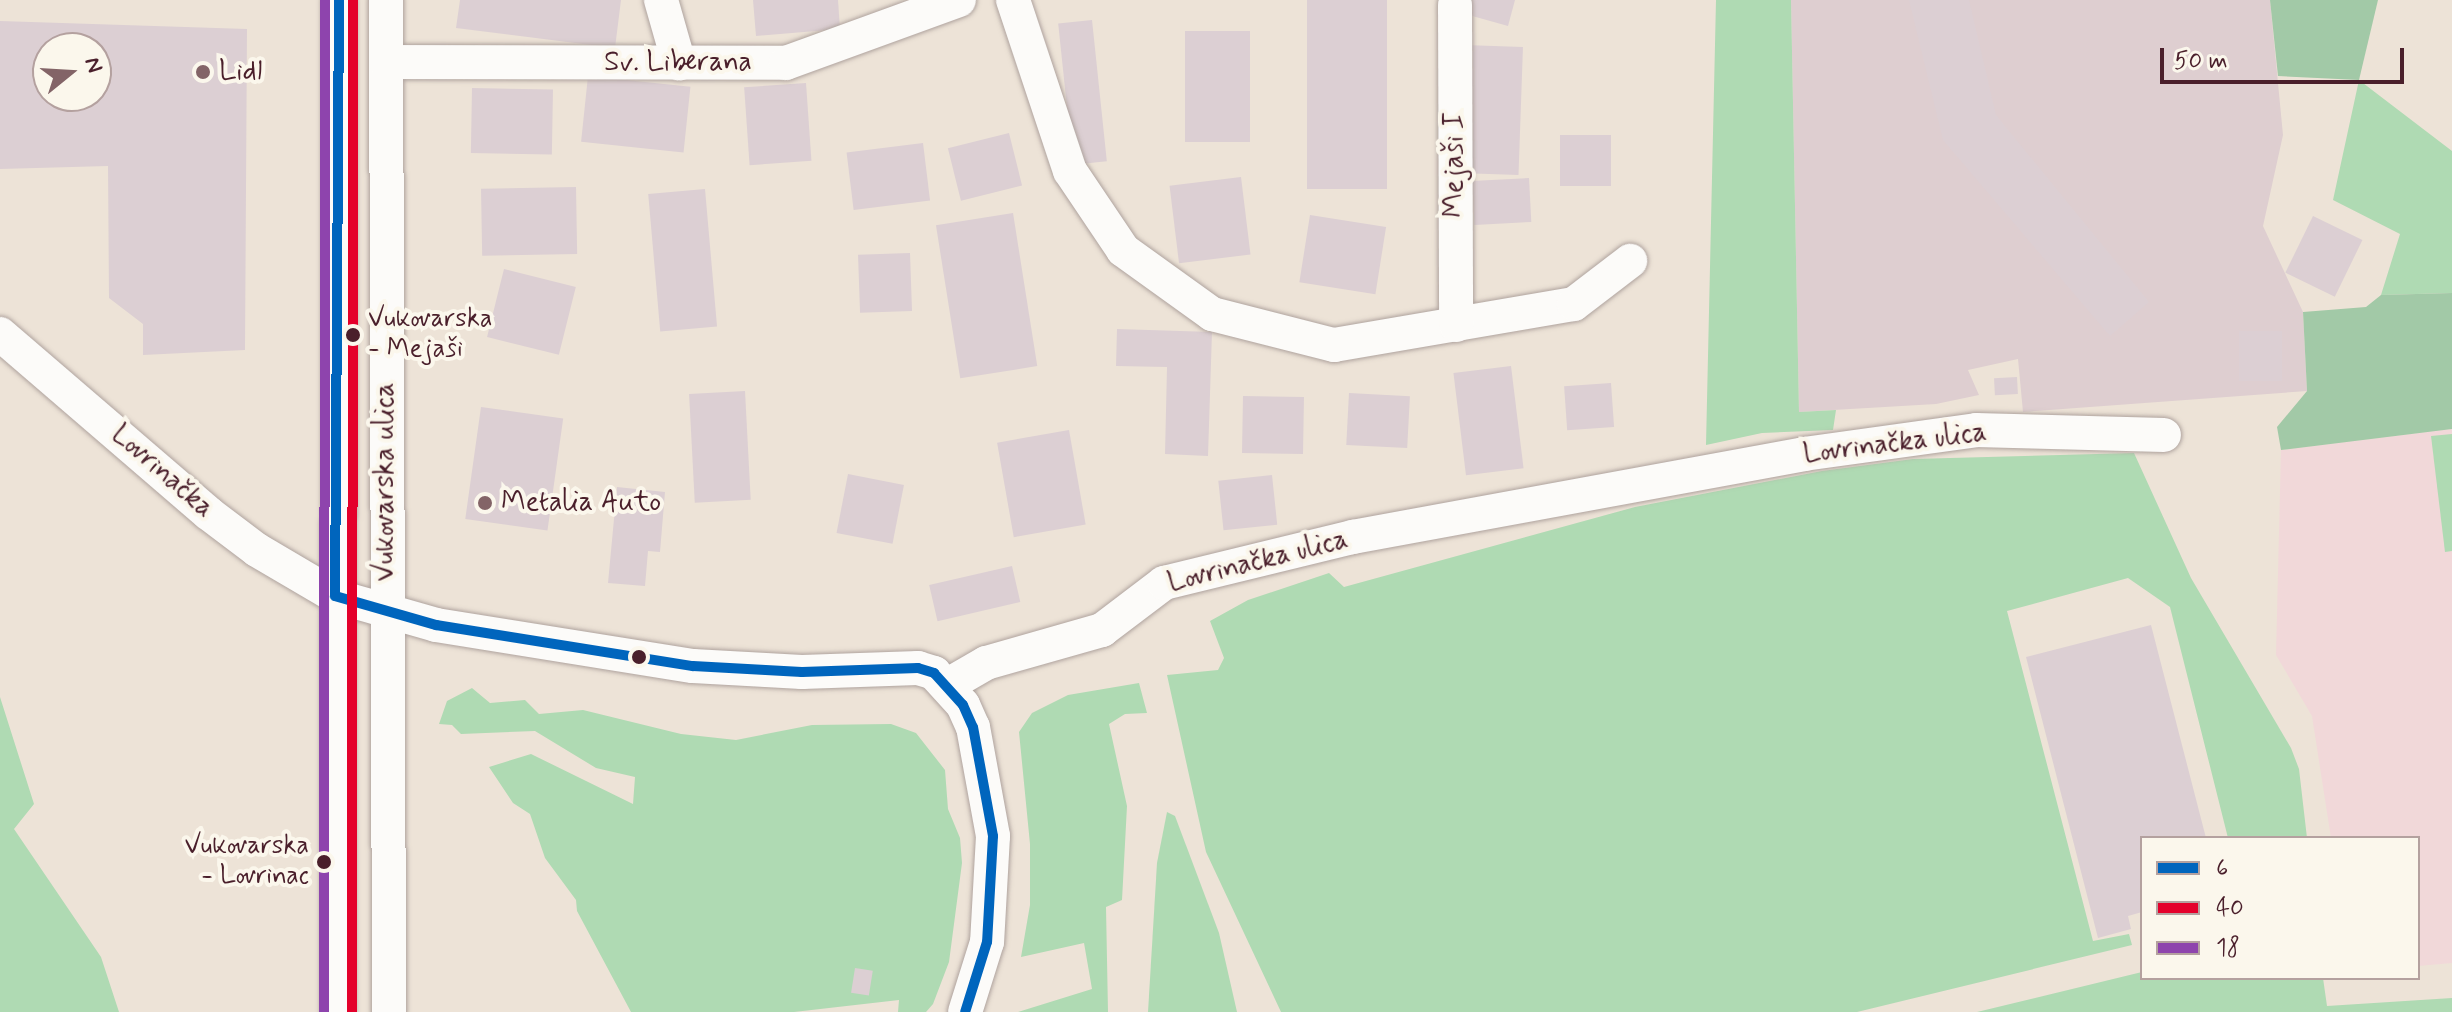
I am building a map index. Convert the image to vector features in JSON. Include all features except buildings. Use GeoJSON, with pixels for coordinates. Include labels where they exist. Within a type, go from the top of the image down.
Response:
{"type":"FeatureCollection","features":[{"type":"Feature","properties":{"kind":"street","name":"Vukovarska ulica"},"geometry":{"type":"LineString","coordinates":[[338,1012],[335,596],[339,0]]}},
{"type":"Feature","properties":{"kind":"street","name":"Vukovarska ulica"},"geometry":{"type":"LineString","coordinates":[[386,0],[389,1012]]}},
{"type":"Feature","properties":{"kind":"street"},"geometry":{"type":"LineString","coordinates":[[661,0],[679,63]]}},
{"type":"Feature","properties":{"kind":"street","name":"Sv. Liberana"},"geometry":{"type":"LineString","coordinates":[[386,62],[786,63],[959,0]]}},
{"type":"Feature","properties":{"kind":"street"},"geometry":{"type":"LineString","coordinates":[[1013,0],[1070,171],[1123,250],[1212,314],[1334,345],[1574,304],[1630,261]]}},
{"type":"Feature","properties":{"kind":"street","name":"Mejaši I"},"geometry":{"type":"LineString","coordinates":[[1455,5],[1456,325]]}},
{"type":"Feature","properties":{"kind":"street","name":"Lovrinačka"},"geometry":{"type":"LineString","coordinates":[[0,334],[208,513],[257,550],[335,596]]}},
{"type":"Feature","properties":{"kind":"street","name":"Lovrinačka ulica"},"geometry":{"type":"LineString","coordinates":[[948,685],[986,663],[1102,630],[1164,583],[1353,537],[1804,454],[1976,430],[2164,435]]}},
{"type":"Feature","properties":{"kind":"street"},"geometry":{"type":"LineString","coordinates":[[335,596],[386,615],[693,666],[802,672],[918,668],[948,685],[973,727],[993,836],[987,942],[965,1012]]}},
{"type":"Feature","properties":{"kind":"shaded area"},"geometry":{"type":"Polygon","coordinates":[[[1791,0],[2270,0],[2283,135],[2263,226],[2303,312],[2307,391],[2023,412],[2018,359],[1968,370],[1979,395],[1936,404],[1799,412],[1791,0]]]}},
{"type":"Feature","properties":{"kind":"shaded area"},"geometry":{"type":"Polygon","coordinates":[[[2452,429],[2452,963],[2420,966],[2420,836],[2331,836],[2312,716],[2276,655],[2281,450],[2452,429]]]}},
{"type":"Feature","properties":{"kind":"green space"},"geometry":{"type":"Polygon","coordinates":[[[1716,0],[1791,0],[1799,412],[1836,410],[1833,430],[1762,433],[1706,445],[1716,0]]]}},
{"type":"Feature","properties":{"kind":"green space"},"geometry":{"type":"Polygon","coordinates":[[[2270,0],[2378,0],[2359,80],[2278,76],[2270,0]]]}},
{"type":"Feature","properties":{"kind":"green space"},"geometry":{"type":"Polygon","coordinates":[[[2359,80],[2452,151],[2452,293],[2381,295],[2400,234],[2333,200],[2359,80]]]}},
{"type":"Feature","properties":{"kind":"green space"},"geometry":{"type":"Polygon","coordinates":[[[2452,293],[2452,429],[2281,450],[2277,427],[2307,391],[2303,312],[2366,307],[2381,295],[2452,293]]]}},
{"type":"Feature","properties":{"kind":"green space"},"geometry":{"type":"Polygon","coordinates":[[[2452,434],[2452,551],[2445,552],[2431,436],[2452,434]]]}},
{"type":"Feature","properties":{"kind":"green space"},"geometry":{"type":"Polygon","coordinates":[[[2134,453],[2191,578],[2291,748],[2299,769],[2307,836],[2227,836],[2170,607],[2128,578],[2007,611],[2093,941],[2129,934],[2132,945],[1857,1012],[1281,1012],[1206,852],[1167,675],[1218,670],[1224,658],[1210,621],[1248,600],[1329,573],[1344,587],[1635,507],[1822,471],[1913,459],[2134,453]]]}},
{"type":"Feature","properties":{"kind":"green space"},"geometry":{"type":"Polygon","coordinates":[[[1139,683],[1147,713],[1125,714],[1109,724],[1127,806],[1122,900],[1106,907],[1108,1012],[1018,1012],[1092,989],[1084,943],[1021,957],[1030,905],[1030,844],[1019,732],[1032,713],[1068,695],[1139,683]]]}},
{"type":"Feature","properties":{"kind":"green space"},"geometry":{"type":"Polygon","coordinates":[[[472,688],[490,703],[525,700],[539,714],[583,710],[681,734],[736,740],[812,725],[891,724],[916,733],[945,770],[948,809],[960,838],[962,863],[949,962],[933,1004],[926,1012],[898,1012],[899,1000],[794,1012],[631,1012],[577,911],[576,900],[545,858],[530,814],[513,803],[489,767],[531,754],[633,804],[635,777],[596,768],[535,731],[461,734],[452,725],[439,724],[447,701],[472,688]]]}},
{"type":"Feature","properties":{"kind":"green space"},"geometry":{"type":"Polygon","coordinates":[[[0,697],[34,804],[14,829],[101,957],[119,1012],[0,1012],[0,697]]]}},
{"type":"Feature","properties":{"kind":"green space"},"geometry":{"type":"Polygon","coordinates":[[[1167,812],[1175,816],[1219,933],[1237,1012],[1148,1012],[1157,863],[1167,812]]]}},
{"type":"Feature","properties":{"kind":"green space"},"geometry":{"type":"Polygon","coordinates":[[[2140,972],[2140,980],[2323,980],[2327,1006],[2452,998],[2452,1012],[1977,1012],[2140,972]]]}},
{"type":"Feature","properties":{"kind":"transit line","name":"18"},"geometry":{"type":"LineString","coordinates":[[324,1012],[325,0]]}},
{"type":"Feature","properties":{"kind":"transit line","name":"6"},"geometry":{"type":"LineString","coordinates":[[339,0],[335,596],[436,625],[693,666],[802,672],[918,668],[934,673],[963,705],[973,727],[993,836],[987,942],[965,1012]]}},
{"type":"Feature","properties":{"kind":"transit line","name":"40"},"geometry":{"type":"LineString","coordinates":[[352,1012],[353,0]]}},
{"type":"Feature","properties":{"kind":"place","name":"Lidl"},"geometry":{"type":"Point","coordinates":[203,72]}},
{"type":"Feature","properties":{"kind":"place","name":"Vukovarska - Mejaši"},"geometry":{"type":"Point","coordinates":[353,335]}},
{"type":"Feature","properties":{"kind":"place","name":"Metalia Auto"},"geometry":{"type":"Point","coordinates":[485,503]}},
{"type":"Feature","properties":{"kind":"place","name":"Vukovarska - Lovrinac"},"geometry":{"type":"Point","coordinates":[324,862]}}]}
